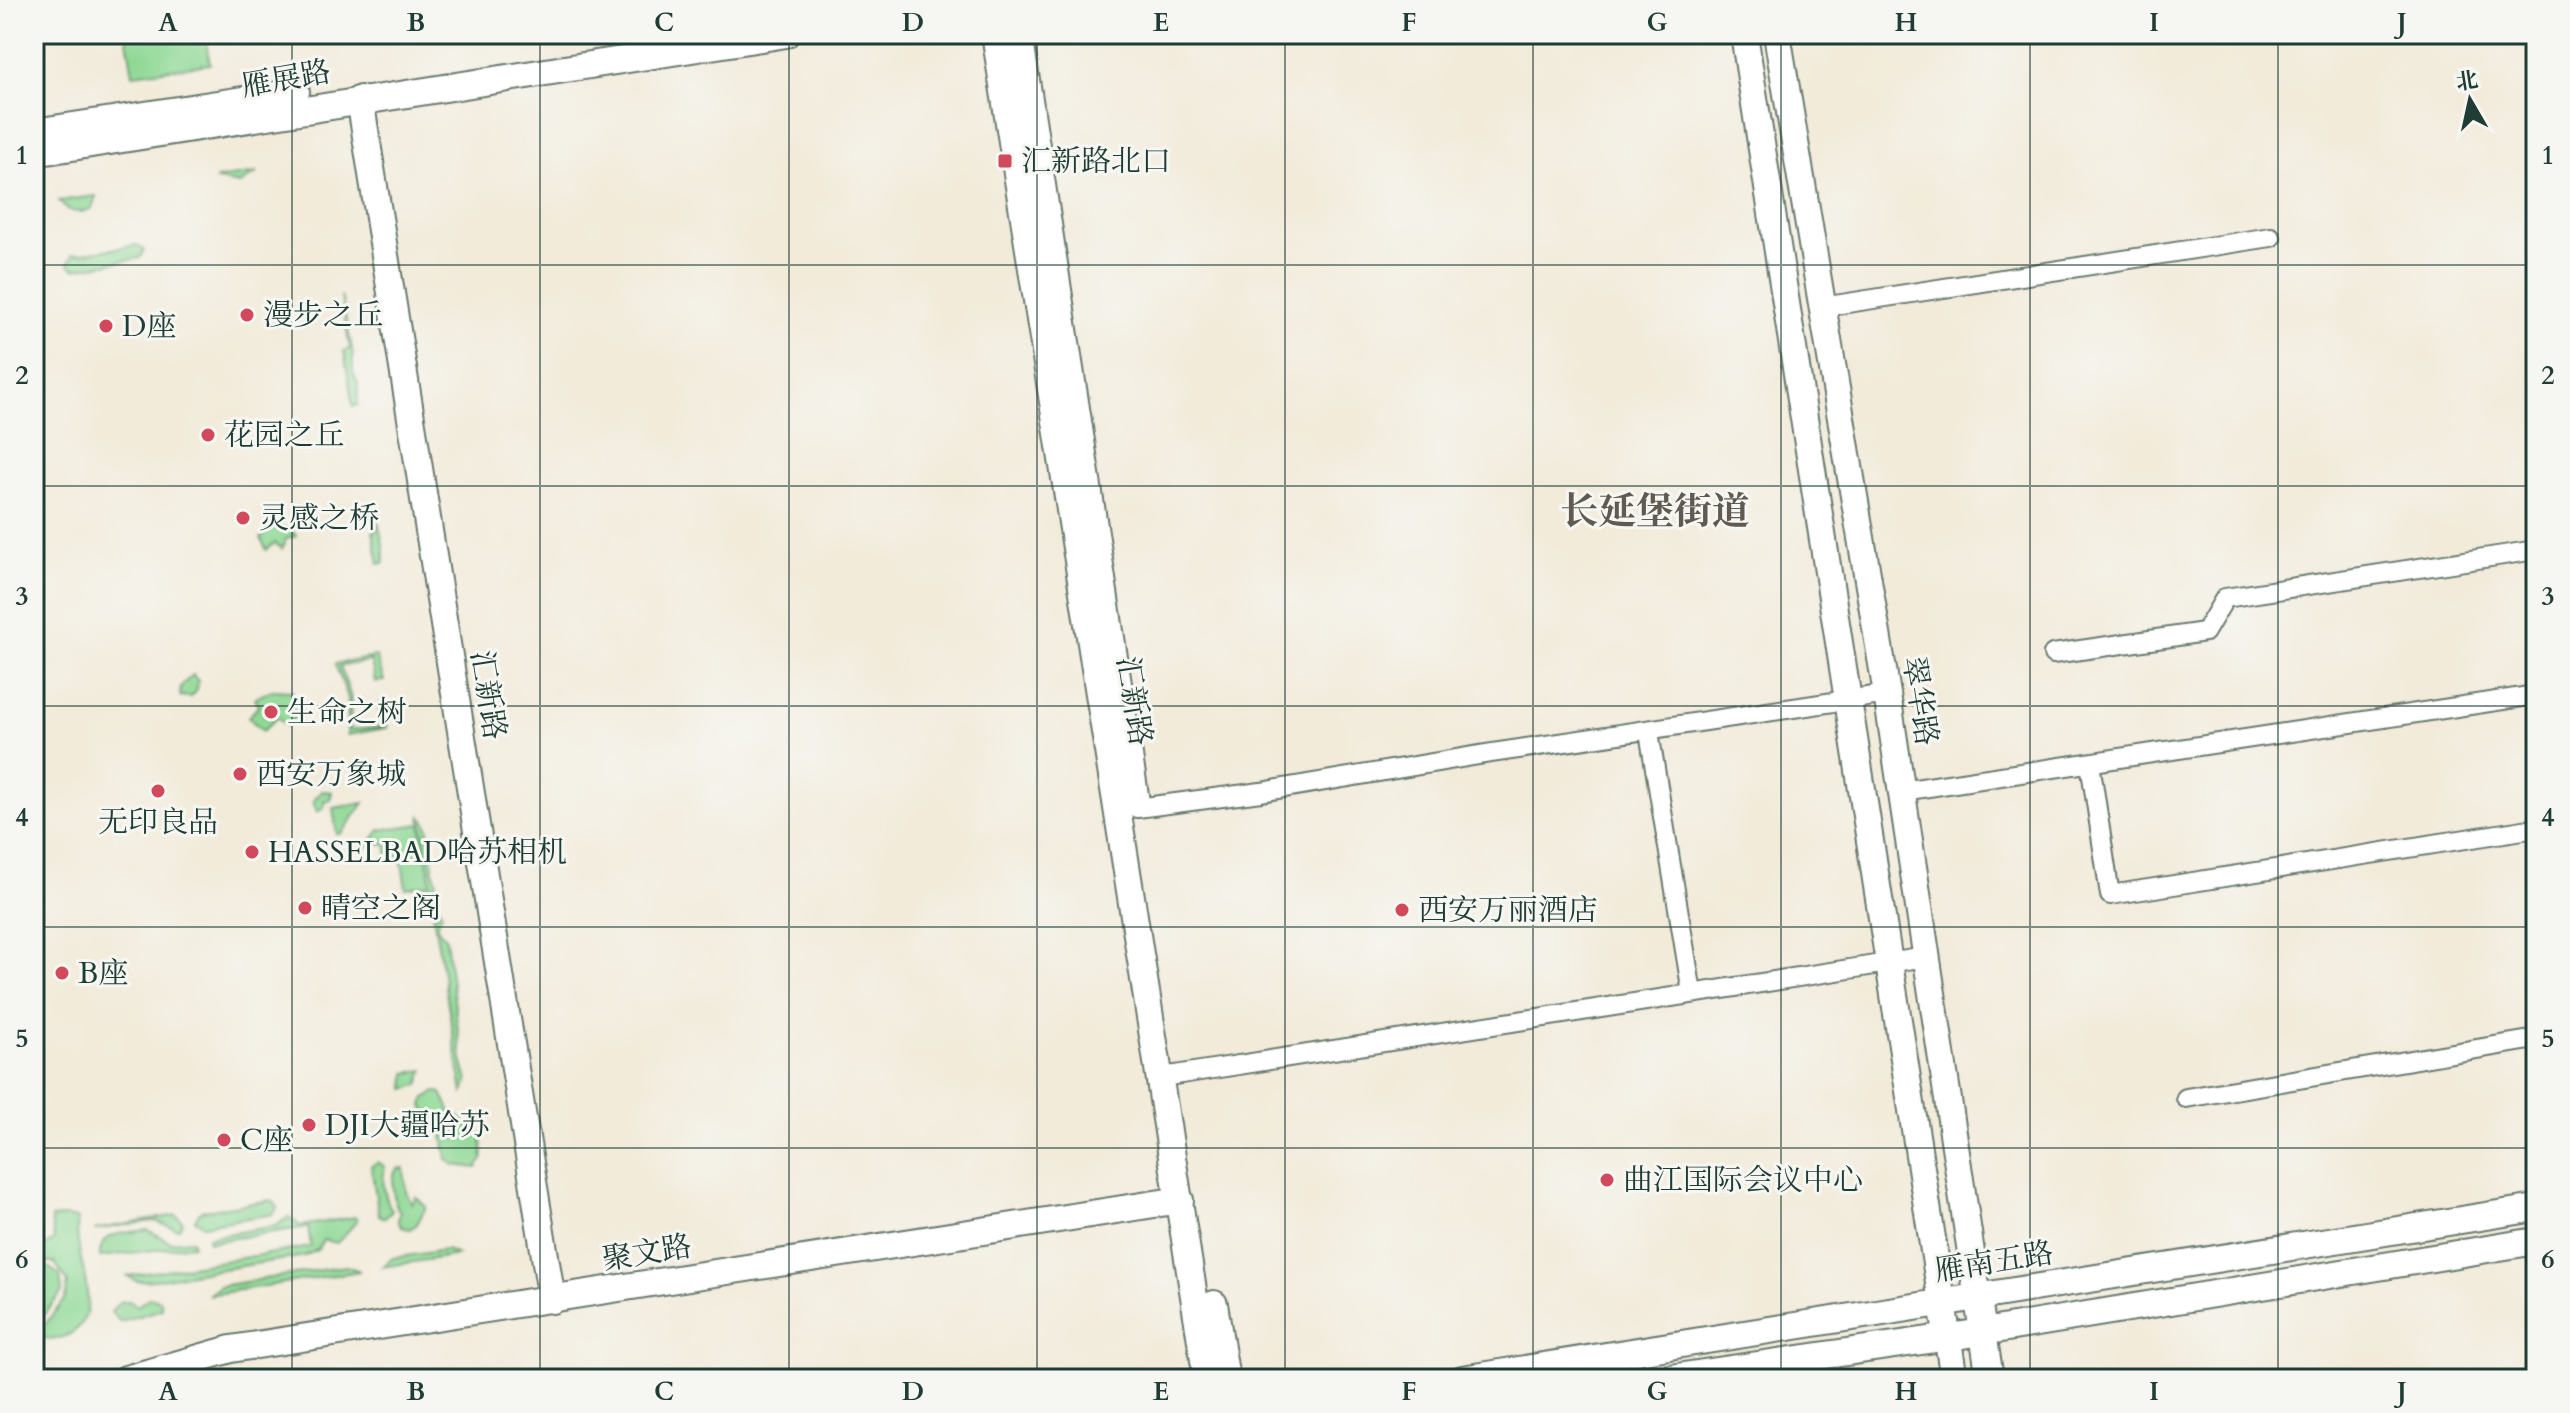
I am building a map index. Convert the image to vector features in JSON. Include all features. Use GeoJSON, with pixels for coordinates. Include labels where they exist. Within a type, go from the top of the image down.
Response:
{"type":"FeatureCollection","features":[{"type":"Feature","properties":{"kind":"street","name":"雁展路"},"geometry":{"type":"LineString","coordinates":[[34,132],[700,34]]}},
{"type":"Feature","properties":{"kind":"street","name":"雁展路"},"geometry":{"type":"LineString","coordinates":[[34,153],[786,34]]}},
{"type":"Feature","properties":{"kind":"street","name":"汇新路"},"geometry":{"type":"LineString","coordinates":[[995,34],[1170,1076],[1226,1379]]}},
{"type":"Feature","properties":{"kind":"street","name":"汇新路"},"geometry":{"type":"LineString","coordinates":[[1019,34],[1137,808],[1170,1076],[1180,1200],[1207,1379]]}},
{"type":"Feature","properties":{"kind":"street"},"geometry":{"type":"LineString","coordinates":[[1744,34],[1954,1379]]}},
{"type":"Feature","properties":{"kind":"street","name":"翠华路"},"geometry":{"type":"LineString","coordinates":[[1777,34],[1887,694],[1990,1379]]}},
{"type":"Feature","properties":{"kind":"street","name":"汇新路"},"geometry":{"type":"LineString","coordinates":[[360,99],[552,1300]]}},
{"type":"Feature","properties":{"kind":"street"},"geometry":{"type":"LineString","coordinates":[[1822,307],[2271,237]]}},
{"type":"Feature","properties":{"kind":"street"},"geometry":{"type":"LineString","coordinates":[[2053,654],[2205,632],[2225,598],[2536,550]]}},
{"type":"Feature","properties":{"kind":"street"},"geometry":{"type":"LineString","coordinates":[[1137,808],[1261,792],[1485,754],[1649,732],[1887,694]]}},
{"type":"Feature","properties":{"kind":"street"},"geometry":{"type":"LineString","coordinates":[[1902,791],[2536,695]]}},
{"type":"Feature","properties":{"kind":"street"},"geometry":{"type":"LineString","coordinates":[[1649,732],[1692,993]]}},
{"type":"Feature","properties":{"kind":"street"},"geometry":{"type":"LineString","coordinates":[[2090,763],[2110,895],[2536,828]]}},
{"type":"Feature","properties":{"kind":"street"},"geometry":{"type":"LineString","coordinates":[[1170,1076],[1926,957]]}},
{"type":"Feature","properties":{"kind":"street"},"geometry":{"type":"LineString","coordinates":[[2186,1098],[2536,1039]]}},
{"type":"Feature","properties":{"kind":"street","name":"聚文路"},"geometry":{"type":"LineString","coordinates":[[126,1379],[231,1349],[1180,1200]]}},
{"type":"Feature","properties":{"kind":"street","name":"雁南五路"},"geometry":{"type":"LineString","coordinates":[[1462,1379],[2536,1208]]}},
{"type":"Feature","properties":{"kind":"street"},"geometry":{"type":"LineString","coordinates":[[1663,1379],[1983,1332],[2536,1241]]}},
{"type":"Feature","properties":{"kind":"green space"},"geometry":{"type":"Polygon","coordinates":[[[126,34],[205,34],[210,64],[133,74],[126,34]]]}},
{"type":"Feature","properties":{"kind":"green space"},"geometry":{"type":"Polygon","coordinates":[[[257,173],[240,184],[216,180],[216,179],[257,173]]]}},
{"type":"Feature","properties":{"kind":"green space"},"geometry":{"type":"Polygon","coordinates":[[[96,196],[92,208],[83,212],[74,212],[59,201],[96,196]]]}},
{"type":"Feature","properties":{"kind":"green space"},"geometry":{"type":"Polygon","coordinates":[[[137,245],[144,250],[140,258],[74,269],[68,264],[72,255],[137,245]]]}},
{"type":"Feature","properties":{"kind":"green space"},"geometry":{"type":"Polygon","coordinates":[[[341,296],[353,353],[353,373],[358,383],[358,405],[353,407],[344,351],[350,349],[341,296]]]}},
{"type":"Feature","properties":{"kind":"green space"},"geometry":{"type":"Polygon","coordinates":[[[376,513],[384,548],[384,563],[379,564],[373,531],[378,529],[376,513]]]}},
{"type":"Feature","properties":{"kind":"green space"},"geometry":{"type":"Polygon","coordinates":[[[271,527],[290,528],[296,536],[286,539],[282,549],[275,543],[266,550],[261,538],[271,527]]]}},
{"type":"Feature","properties":{"kind":"green space"},"geometry":{"type":"Polygon","coordinates":[[[376,657],[384,681],[375,682],[371,661],[340,666],[351,698],[350,730],[381,727],[379,705],[387,703],[387,728],[347,735],[348,698],[335,664],[376,657]]]}},
{"type":"Feature","properties":{"kind":"green space"},"geometry":{"type":"Polygon","coordinates":[[[193,675],[198,681],[197,690],[190,697],[180,696],[181,686],[193,675]]]}},
{"type":"Feature","properties":{"kind":"green space"},"geometry":{"type":"Polygon","coordinates":[[[272,690],[292,691],[293,708],[299,713],[287,726],[277,717],[263,731],[248,717],[258,707],[255,698],[272,690]]]}},
{"type":"Feature","properties":{"kind":"green space"},"geometry":{"type":"Polygon","coordinates":[[[322,791],[332,792],[330,800],[324,801],[324,808],[317,812],[313,801],[322,791]]]}},
{"type":"Feature","properties":{"kind":"green space"},"geometry":{"type":"Polygon","coordinates":[[[364,803],[342,833],[337,834],[333,808],[364,803]]]}},
{"type":"Feature","properties":{"kind":"green space"},"geometry":{"type":"Polygon","coordinates":[[[421,816],[429,830],[437,881],[431,898],[429,884],[406,888],[401,856],[388,858],[386,843],[368,846],[380,830],[421,824],[431,885],[421,816]]]}},
{"type":"Feature","properties":{"kind":"green space"},"geometry":{"type":"Polygon","coordinates":[[[436,901],[442,913],[436,926],[446,939],[462,1060],[468,1081],[463,1093],[433,915],[437,914],[436,901]]]}},
{"type":"Feature","properties":{"kind":"green space"},"geometry":{"type":"Polygon","coordinates":[[[424,1070],[419,1085],[405,1089],[406,1073],[424,1070]]]}},
{"type":"Feature","properties":{"kind":"green space"},"geometry":{"type":"Polygon","coordinates":[[[436,1092],[442,1093],[450,1110],[482,1136],[483,1159],[477,1168],[454,1165],[447,1159],[440,1117],[429,1116],[423,1106],[425,1098],[436,1092]]]}},
{"type":"Feature","properties":{"kind":"green space"},"geometry":{"type":"Polygon","coordinates":[[[378,1162],[385,1167],[384,1189],[392,1211],[385,1218],[379,1215],[371,1166],[378,1162]]]}},
{"type":"Feature","properties":{"kind":"green space"},"geometry":{"type":"Polygon","coordinates":[[[404,1168],[406,1192],[412,1204],[416,1197],[426,1207],[417,1224],[410,1229],[402,1227],[398,1221],[400,1212],[393,1190],[397,1169],[404,1168]]]}},
{"type":"Feature","properties":{"kind":"green space"},"geometry":{"type":"Polygon","coordinates":[[[272,1200],[278,1207],[273,1214],[203,1225],[195,1220],[200,1211],[272,1200]]]}},
{"type":"Feature","properties":{"kind":"green space"},"geometry":{"type":"Polygon","coordinates":[[[176,1215],[183,1222],[178,1229],[154,1221],[94,1230],[176,1215]]]}},
{"type":"Feature","properties":{"kind":"green space"},"geometry":{"type":"Polygon","coordinates":[[[289,1217],[301,1226],[356,1217],[357,1221],[337,1243],[323,1240],[319,1249],[305,1256],[153,1280],[137,1281],[127,1276],[311,1247],[308,1227],[209,1242],[208,1237],[275,1226],[289,1217]]]}},
{"type":"Feature","properties":{"kind":"green space"},"geometry":{"type":"Polygon","coordinates":[[[51,1218],[78,1219],[77,1235],[87,1308],[82,1322],[71,1334],[50,1340],[43,1337],[43,1327],[65,1299],[68,1282],[55,1263],[34,1262],[34,1253],[54,1240],[51,1218]]]}},
{"type":"Feature","properties":{"kind":"green space"},"geometry":{"type":"Polygon","coordinates":[[[148,1230],[170,1242],[192,1240],[193,1245],[100,1257],[101,1248],[109,1237],[148,1230]]]}},
{"type":"Feature","properties":{"kind":"green space"},"geometry":{"type":"Polygon","coordinates":[[[446,1250],[458,1255],[382,1267],[393,1258],[446,1250]]]}},
{"type":"Feature","properties":{"kind":"green space"},"geometry":{"type":"Polygon","coordinates":[[[46,1266],[60,1275],[62,1292],[41,1318],[34,1342],[34,1268],[46,1266]]]}},
{"type":"Feature","properties":{"kind":"green space"},"geometry":{"type":"Polygon","coordinates":[[[346,1266],[360,1271],[208,1295],[220,1286],[346,1266]]]}},
{"type":"Feature","properties":{"kind":"green space"},"geometry":{"type":"Polygon","coordinates":[[[150,1297],[161,1301],[162,1309],[120,1322],[111,1312],[119,1302],[129,1301],[137,1306],[150,1297]]]}},
{"type":"Feature","properties":{"kind":"place","name":"汇新路北口"},"geometry":{"type":"Point","coordinates":[1005,161]}},
{"type":"Feature","properties":{"kind":"place","name":"漫步之丘"},"geometry":{"type":"Point","coordinates":[247,315]}},
{"type":"Feature","properties":{"kind":"place","name":"D座"},"geometry":{"type":"Point","coordinates":[106,326]}},
{"type":"Feature","properties":{"kind":"place","name":"花园之丘"},"geometry":{"type":"Point","coordinates":[208,435]}},
{"type":"Feature","properties":{"kind":"place","name":"灵感之桥"},"geometry":{"type":"Point","coordinates":[243,518]}},
{"type":"Feature","properties":{"kind":"place","name":"生命之树"},"geometry":{"type":"Point","coordinates":[271,712]}},
{"type":"Feature","properties":{"kind":"place","name":"西安万象城"},"geometry":{"type":"Point","coordinates":[240,774]}},
{"type":"Feature","properties":{"kind":"place","name":"无印良品"},"geometry":{"type":"Point","coordinates":[158,791]}},
{"type":"Feature","properties":{"kind":"place","name":"HASSELBAD哈苏相机"},"geometry":{"type":"Point","coordinates":[252,852]}},
{"type":"Feature","properties":{"kind":"place","name":"晴空之阁"},"geometry":{"type":"Point","coordinates":[305,908]}},
{"type":"Feature","properties":{"kind":"place","name":"西安万丽酒店"},"geometry":{"type":"Point","coordinates":[1402,910]}},
{"type":"Feature","properties":{"kind":"place","name":"B座"},"geometry":{"type":"Point","coordinates":[62,973]}},
{"type":"Feature","properties":{"kind":"place","name":"DJI大疆哈苏"},"geometry":{"type":"Point","coordinates":[309,1125]}},
{"type":"Feature","properties":{"kind":"place","name":"C座"},"geometry":{"type":"Point","coordinates":[224,1140]}},
{"type":"Feature","properties":{"kind":"place","name":"曲江国际会议中心"},"geometry":{"type":"Point","coordinates":[1607,1180]}},
{"type":"Feature","properties":{"kind":"district","name":"长延堡街道"},"geometry":{"type":"Point","coordinates":[1655,512]}}]}
